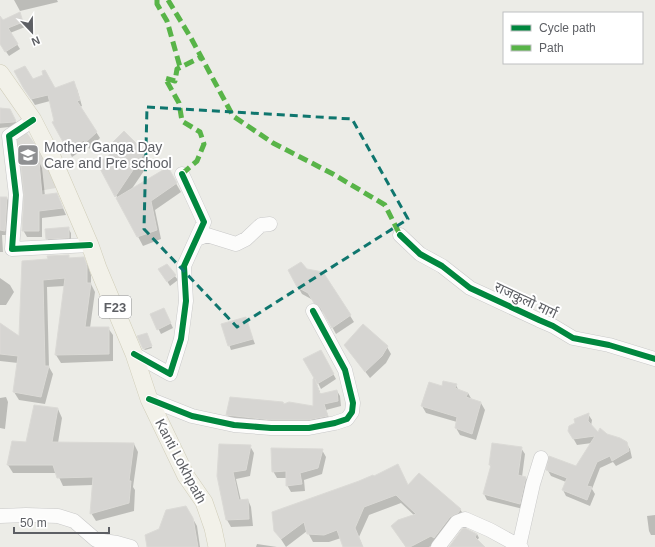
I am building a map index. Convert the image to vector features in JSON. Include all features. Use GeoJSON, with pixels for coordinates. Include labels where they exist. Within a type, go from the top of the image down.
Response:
{"type":"FeatureCollection","features":[{"type":"Feature","properties":{"kind":"main road","name":"Kanti Lokhpath"},"geometry":{"type":"LineString","coordinates":[[1,76],[33,120],[53,159],[134,354],[149,399],[186,476],[204,502],[213,528],[217,547]]}},
{"type":"Feature","properties":{"kind":"street"},"geometry":{"type":"LineString","coordinates":[[33,120],[9,136],[16,195],[12,249],[90,245]]}},
{"type":"Feature","properties":{"kind":"street"},"geometry":{"type":"LineString","coordinates":[[134,354],[170,374],[181,339],[186,301],[184,266],[204,222],[182,174]]}},
{"type":"Feature","properties":{"kind":"street"},"geometry":{"type":"LineString","coordinates":[[197,239],[207,235],[236,244],[246,239],[261,225],[270,224]]}},
{"type":"Feature","properties":{"kind":"street","name":"राजकुलो मार्ग"},"geometry":{"type":"LineString","coordinates":[[400,235],[420,254],[442,266],[470,288],[553,326],[573,338],[609,345],[655,359]]}},
{"type":"Feature","properties":{"kind":"street"},"geometry":{"type":"LineString","coordinates":[[149,399],[192,416],[234,425],[271,428],[309,428],[347,419],[352,412],[353,403],[345,370],[313,311]]}},
{"type":"Feature","properties":{"kind":"street"},"geometry":{"type":"LineString","coordinates":[[438,547],[457,522],[465,519],[490,530],[520,547],[541,458]]}},
{"type":"Feature","properties":{"kind":"street"},"geometry":{"type":"LineString","coordinates":[[0,516],[58,516],[74,521],[96,540],[131,547]]}},
{"type":"Feature","properties":{"kind":"highlighted area"},"geometry":{"type":"Polygon","coordinates":[[[147,107],[352,119],[408,219],[237,327],[144,229],[147,107]]]}},
{"type":"Feature","properties":{"kind":"shaded area","name":"Mother Ganga Day Care and Pre school"},"geometry":{"type":"Polygon","coordinates":[[[27,133],[50,164],[56,188],[21,194],[11,138],[27,133]]]}},
{"type":"Feature","properties":{"kind":"building"},"geometry":{"type":"Polygon","coordinates":[[[20,12],[23,22],[8,28],[18,44],[5,52],[0,44],[0,16],[3,20],[20,12]]]}},
{"type":"Feature","properties":{"kind":"building"},"geometry":{"type":"Polygon","coordinates":[[[25,66],[33,79],[43,75],[42,71],[45,70],[55,88],[74,81],[80,100],[77,101],[97,132],[85,143],[84,140],[68,151],[52,122],[54,121],[48,95],[31,99],[14,71],[25,66]]]}},
{"type":"Feature","properties":{"kind":"building"},"geometry":{"type":"Polygon","coordinates":[[[0,108],[10,109],[16,121],[0,123],[0,108]]]}},
{"type":"Feature","properties":{"kind":"building"},"geometry":{"type":"Polygon","coordinates":[[[124,131],[145,152],[115,197],[97,163],[110,155],[107,148],[124,131]]]}},
{"type":"Feature","properties":{"kind":"building"},"geometry":{"type":"Polygon","coordinates":[[[25,143],[29,164],[39,161],[42,195],[57,193],[63,208],[39,211],[39,231],[22,231],[24,194],[19,145],[25,143]]]}},
{"type":"Feature","properties":{"kind":"building"},"geometry":{"type":"Polygon","coordinates":[[[168,167],[177,183],[151,201],[157,230],[137,237],[116,198],[168,167]]]}},
{"type":"Feature","properties":{"kind":"building"},"geometry":{"type":"Polygon","coordinates":[[[0,197],[7,197],[5,231],[0,230],[0,197]]]}},
{"type":"Feature","properties":{"kind":"building"},"geometry":{"type":"Polygon","coordinates":[[[69,227],[69,238],[46,239],[45,229],[69,227]]]}},
{"type":"Feature","properties":{"kind":"building"},"geometry":{"type":"Polygon","coordinates":[[[69,255],[69,258],[84,257],[87,266],[87,283],[91,283],[85,327],[109,327],[109,354],[55,355],[65,278],[43,280],[45,366],[49,366],[41,397],[13,392],[18,356],[0,354],[0,323],[19,336],[22,261],[48,259],[47,256],[69,255]]]}},
{"type":"Feature","properties":{"kind":"building"},"geometry":{"type":"Polygon","coordinates":[[[301,262],[307,269],[323,272],[351,315],[332,328],[320,307],[314,303],[308,293],[297,287],[288,270],[301,262]]]}},
{"type":"Feature","properties":{"kind":"building"},"geometry":{"type":"Polygon","coordinates":[[[167,264],[176,275],[167,282],[158,269],[167,264]]]}},
{"type":"Feature","properties":{"kind":"building"},"geometry":{"type":"Polygon","coordinates":[[[164,308],[171,323],[157,330],[150,314],[164,308]]]}},
{"type":"Feature","properties":{"kind":"building"},"geometry":{"type":"Polygon","coordinates":[[[246,317],[253,339],[228,346],[221,324],[246,317]]]}},
{"type":"Feature","properties":{"kind":"building"},"geometry":{"type":"Polygon","coordinates":[[[363,324],[388,346],[382,356],[365,372],[344,345],[363,324]]]}},
{"type":"Feature","properties":{"kind":"building"},"geometry":{"type":"Polygon","coordinates":[[[147,333],[152,346],[143,349],[137,336],[147,333]]]}},
{"type":"Feature","properties":{"kind":"building"},"geometry":{"type":"Polygon","coordinates":[[[321,350],[334,374],[317,384],[315,379],[320,394],[337,390],[338,401],[324,404],[328,416],[308,420],[271,420],[226,415],[230,397],[283,402],[284,404],[289,402],[313,406],[314,378],[303,359],[321,350]]]}},
{"type":"Feature","properties":{"kind":"building"},"geometry":{"type":"Polygon","coordinates":[[[443,381],[457,384],[455,388],[468,393],[466,397],[481,402],[472,434],[455,428],[457,417],[421,406],[429,382],[442,386],[443,381]]]}},
{"type":"Feature","properties":{"kind":"building"},"geometry":{"type":"Polygon","coordinates":[[[34,405],[58,408],[52,442],[134,443],[129,481],[131,481],[129,503],[90,514],[93,477],[57,478],[53,465],[7,465],[12,441],[26,442],[34,405]]]}},
{"type":"Feature","properties":{"kind":"building"},"geometry":{"type":"Polygon","coordinates":[[[589,413],[588,421],[598,432],[600,428],[607,434],[627,442],[629,451],[612,461],[610,456],[597,462],[587,486],[592,487],[587,500],[562,490],[567,478],[546,470],[549,456],[576,466],[595,436],[573,439],[568,431],[569,426],[575,423],[574,419],[589,413]]]}},
{"type":"Feature","properties":{"kind":"building"},"geometry":{"type":"Polygon","coordinates":[[[492,443],[522,447],[518,475],[526,477],[520,504],[483,494],[491,465],[489,465],[492,443]]]}},
{"type":"Feature","properties":{"kind":"building"},"geometry":{"type":"Polygon","coordinates":[[[219,444],[251,445],[246,470],[233,472],[239,500],[248,499],[249,519],[226,520],[217,476],[219,444]]]}},
{"type":"Feature","properties":{"kind":"building"},"geometry":{"type":"Polygon","coordinates":[[[271,448],[323,449],[318,468],[300,473],[302,484],[286,486],[286,471],[272,472],[271,448]]]}},
{"type":"Feature","properties":{"kind":"building"},"geometry":{"type":"Polygon","coordinates":[[[398,464],[408,485],[419,473],[461,509],[458,513],[450,517],[434,538],[431,536],[410,547],[406,547],[391,526],[398,520],[416,514],[396,495],[364,507],[355,528],[363,547],[343,547],[337,530],[324,535],[307,534],[304,522],[281,539],[274,531],[272,512],[373,475],[374,476],[398,464]]]}},
{"type":"Feature","properties":{"kind":"building"},"geometry":{"type":"Polygon","coordinates":[[[186,506],[193,518],[198,547],[147,547],[145,535],[159,529],[166,510],[186,506]]]}},
{"type":"Feature","properties":{"kind":"building"},"geometry":{"type":"Polygon","coordinates":[[[465,528],[477,534],[475,537],[485,547],[449,547],[462,529],[465,528]]]}},
{"type":"Feature","properties":{"kind":"marked path"},"geometry":{"type":"LineString","coordinates":[[157,0],[157,4],[167,21],[180,67]]}},
{"type":"Feature","properties":{"kind":"marked path"},"geometry":{"type":"LineString","coordinates":[[168,0],[191,38],[233,116],[273,143],[333,174],[385,205],[400,235]]}},
{"type":"Feature","properties":{"kind":"marked path"},"geometry":{"type":"LineString","coordinates":[[182,174],[197,161],[204,144],[200,132],[182,121],[179,103],[165,78],[175,81],[177,69],[201,57]]}},
{"type":"Feature","properties":{"kind":"cycle path"},"geometry":{"type":"LineString","coordinates":[[33,120],[9,136],[16,195],[12,249],[90,245]]}},
{"type":"Feature","properties":{"kind":"cycle path"},"geometry":{"type":"LineString","coordinates":[[134,354],[170,374],[181,339],[186,301],[184,266],[204,222],[182,174]]}},
{"type":"Feature","properties":{"kind":"cycle path"},"geometry":{"type":"LineString","coordinates":[[400,235],[420,254],[442,266],[470,288],[553,326],[573,338],[609,345],[655,359]]}},
{"type":"Feature","properties":{"kind":"cycle path"},"geometry":{"type":"LineString","coordinates":[[149,399],[192,416],[234,425],[271,428],[309,428],[347,419],[352,412],[353,403],[345,370],[313,311]]}},
{"type":"Feature","properties":{"kind":"place","name":"Mother Ganga Day Care and Pre school"},"geometry":{"type":"Point","coordinates":[28,155]}}]}
